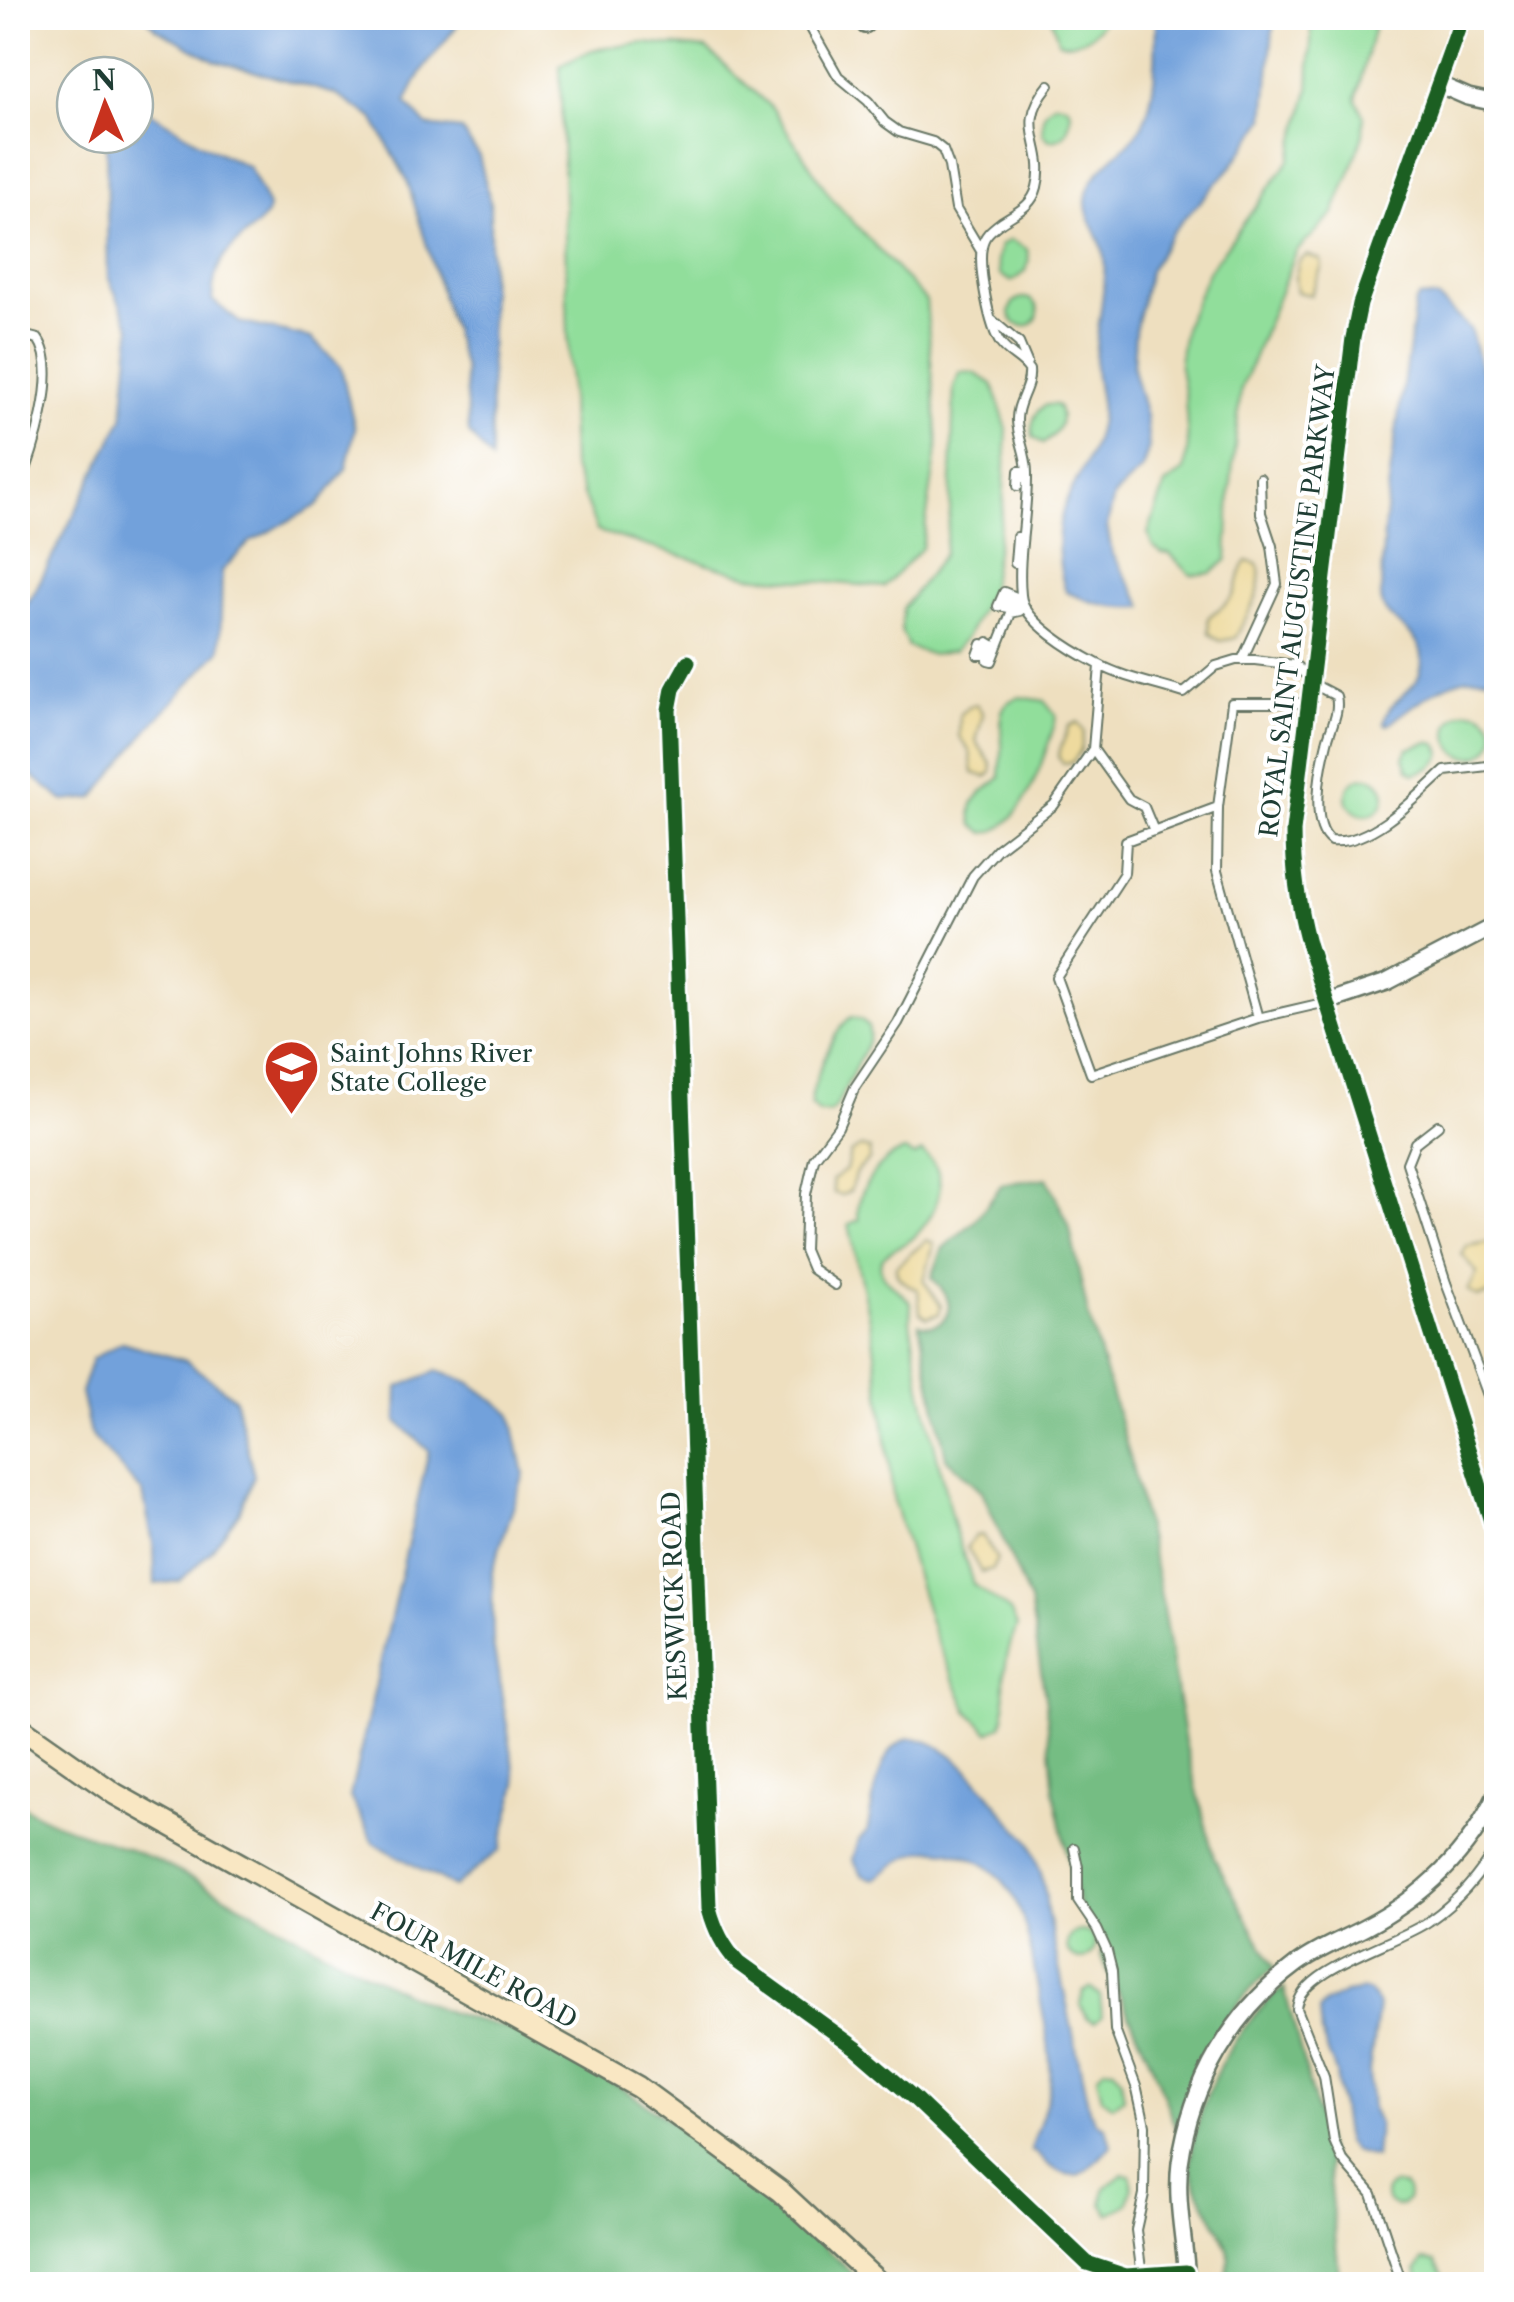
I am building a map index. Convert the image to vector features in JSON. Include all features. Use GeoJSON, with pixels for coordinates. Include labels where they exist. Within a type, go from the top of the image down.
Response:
{"type":"FeatureCollection","features":[{"type":"Feature","properties":{"kind":"main road","name":"FOUR MILE ROAD"},"geometry":{"type":"LineString","coordinates":[[18,1726],[115,1794],[638,2087],[780,2191],[880,2284]]}},
{"type":"Feature","properties":{"kind":"street","name":"ROYAL SAINT AUGUSTINE PARKWAY"},"geometry":{"type":"LineString","coordinates":[[1462,18],[1360,304],[1352,338],[1293,832],[1293,866],[1297,901],[1327,1002],[1496,1537]]}},
{"type":"Feature","properties":{"kind":"street"},"geometry":{"type":"LineString","coordinates":[[1438,84],[1468,97],[1496,103]]}},
{"type":"Feature","properties":{"kind":"street","name":"KESWICK ROAD"},"geometry":{"type":"LineString","coordinates":[[688,662],[673,689],[669,710],[708,1868],[714,1928],[738,1963],[856,2048],[914,2098],[1072,2251],[1105,2272],[1142,2280],[1186,2278]]}},
{"type":"Feature","properties":{"kind":"street"},"geometry":{"type":"LineString","coordinates":[[1327,1002],[1387,982],[1496,925]]}},
{"type":"Feature","properties":{"kind":"street"},"geometry":{"type":"LineString","coordinates":[[1186,2278],[1178,2202],[1185,2133],[1194,2100],[1226,2037],[1247,2009],[1298,1962],[1394,1911],[1422,1891],[1470,1840],[1496,1795]]}},
{"type":"Feature","properties":{"kind":"lane"},"geometry":{"type":"LineString","coordinates":[[804,18],[838,76],[868,101],[885,122],[943,150],[950,166],[956,209],[981,251],[992,320],[1001,344],[1029,370],[1030,379],[1016,418],[1026,453],[1020,611],[1010,612],[992,661],[988,660],[993,644],[988,642],[984,655],[978,655],[982,644]]}},
{"type":"Feature","properties":{"kind":"lane"},"geometry":{"type":"LineString","coordinates":[[981,251],[987,234],[1026,207],[1036,192],[1040,169],[1031,120],[1040,95],[1049,84]]}},
{"type":"Feature","properties":{"kind":"lane"},"geometry":{"type":"LineString","coordinates":[[18,334],[38,339],[46,358],[38,432],[18,491]]}},
{"type":"Feature","properties":{"kind":"lane"},"geometry":{"type":"LineString","coordinates":[[1242,660],[1277,584],[1272,546],[1261,513],[1260,478]]}},
{"type":"Feature","properties":{"kind":"lane"},"geometry":{"type":"LineString","coordinates":[[1005,606],[1002,605],[1006,596],[1014,598],[1016,608],[998,606],[1004,592],[1021,598]]}},
{"type":"Feature","properties":{"kind":"lane"},"geometry":{"type":"LineString","coordinates":[[1021,598],[1026,612],[1037,624],[1100,666],[1184,693],[1216,666],[1242,660],[1296,666],[1336,696],[1319,808],[1320,827],[1332,841],[1348,841],[1370,833],[1425,792],[1445,770],[1496,764]]}},
{"type":"Feature","properties":{"kind":"lane"},"geometry":{"type":"LineString","coordinates":[[834,1285],[812,1269],[804,1250],[806,1194],[814,1159],[838,1127],[855,1088],[898,1023],[973,876],[997,849],[1054,804],[1093,749],[1100,666]]}},
{"type":"Feature","properties":{"kind":"lane"},"geometry":{"type":"LineString","coordinates":[[1258,1018],[1217,871],[1218,807],[1232,703],[1308,703]]}},
{"type":"Feature","properties":{"kind":"lane"},"geometry":{"type":"LineString","coordinates":[[1093,749],[1129,799],[1144,807],[1154,830]]}},
{"type":"Feature","properties":{"kind":"lane"},"geometry":{"type":"LineString","coordinates":[[1218,807],[1126,841],[1124,873],[1056,977],[1090,1074],[1258,1018],[1327,1002]]}},
{"type":"Feature","properties":{"kind":"lane"},"geometry":{"type":"LineString","coordinates":[[1438,1124],[1415,1143],[1407,1163],[1496,1418]]}},
{"type":"Feature","properties":{"kind":"lane"},"geometry":{"type":"LineString","coordinates":[[1402,2284],[1372,2194],[1342,2159],[1334,2142],[1324,2076],[1297,2008],[1298,2000],[1328,1970],[1400,1939],[1428,1922],[1462,1894],[1496,1847]]}},
{"type":"Feature","properties":{"kind":"lane"},"geometry":{"type":"LineString","coordinates":[[1074,1848],[1078,1901],[1098,1928],[1106,1950],[1112,1971],[1115,2030],[1137,2089],[1145,2125],[1144,2194],[1136,2230],[1142,2280]]}},
{"type":"Feature","properties":{"kind":"green space"},"geometry":{"type":"Polygon","coordinates":[[[1051,18],[1104,18],[1085,38],[1066,43],[1059,42],[1051,18]]]}},
{"type":"Feature","properties":{"kind":"green space"},"geometry":{"type":"Polygon","coordinates":[[[1312,18],[1376,18],[1356,99],[1364,117],[1363,134],[1334,213],[1296,252],[1241,389],[1227,560],[1212,573],[1191,575],[1170,554],[1152,545],[1148,533],[1165,485],[1184,471],[1188,445],[1179,362],[1185,325],[1209,270],[1290,160],[1309,91],[1312,18]]]}},
{"type":"Feature","properties":{"kind":"green space"},"geometry":{"type":"Polygon","coordinates":[[[644,43],[707,49],[773,109],[832,199],[926,301],[938,444],[922,548],[884,587],[749,576],[597,531],[572,466],[560,66],[592,50],[644,43]]]}},
{"type":"Feature","properties":{"kind":"green space"},"geometry":{"type":"Polygon","coordinates":[[[1056,103],[1071,111],[1069,123],[1064,135],[1049,140],[1043,134],[1043,120],[1045,112],[1056,103]]]}},
{"type":"Feature","properties":{"kind":"green space"},"geometry":{"type":"Polygon","coordinates":[[[1010,240],[1027,249],[1029,260],[1021,276],[1011,281],[1000,275],[997,261],[1000,246],[1010,240]]]}},
{"type":"Feature","properties":{"kind":"green space"},"geometry":{"type":"Polygon","coordinates":[[[1024,298],[1034,302],[1038,312],[1034,322],[1024,326],[1014,322],[1010,312],[1014,302],[1024,298]]]}},
{"type":"Feature","properties":{"kind":"green space"},"geometry":{"type":"Polygon","coordinates":[[[961,372],[974,373],[993,384],[1007,430],[1003,506],[990,590],[967,636],[954,651],[932,655],[908,647],[901,630],[903,608],[944,554],[950,513],[954,386],[961,372]]]}},
{"type":"Feature","properties":{"kind":"green space"},"geometry":{"type":"Polygon","coordinates":[[[1046,405],[1057,405],[1061,417],[1056,432],[1043,444],[1033,437],[1032,428],[1036,415],[1046,405]]]}},
{"type":"Feature","properties":{"kind":"green space"},"geometry":{"type":"Polygon","coordinates":[[[1020,697],[1045,701],[1056,715],[1055,723],[1021,805],[999,829],[985,833],[973,825],[972,809],[977,797],[1000,778],[1001,715],[1006,704],[1020,697]]]}},
{"type":"Feature","properties":{"kind":"green space"},"geometry":{"type":"Polygon","coordinates":[[[1471,711],[1487,718],[1494,734],[1487,750],[1471,757],[1455,750],[1448,734],[1455,718],[1471,711]]]}},
{"type":"Feature","properties":{"kind":"green space"},"geometry":{"type":"Polygon","coordinates":[[[1429,742],[1437,744],[1442,752],[1438,761],[1415,774],[1408,770],[1404,757],[1408,749],[1429,742]]]}},
{"type":"Feature","properties":{"kind":"green space"},"geometry":{"type":"Polygon","coordinates":[[[1366,777],[1379,783],[1385,796],[1379,809],[1366,815],[1353,809],[1347,796],[1353,783],[1366,777]]]}},
{"type":"Feature","properties":{"kind":"green space"},"geometry":{"type":"Polygon","coordinates":[[[852,1017],[866,1024],[869,1040],[836,1107],[829,1113],[819,1113],[811,1105],[819,1071],[839,1031],[852,1017]]]}},
{"type":"Feature","properties":{"kind":"green space"},"geometry":{"type":"Polygon","coordinates":[[[905,1151],[914,1156],[922,1152],[932,1161],[940,1183],[938,1195],[922,1229],[887,1254],[880,1267],[911,1304],[910,1321],[921,1387],[953,1524],[973,1584],[1010,1611],[1017,1626],[1005,1668],[1004,1719],[1002,1725],[989,1732],[968,1711],[934,1635],[894,1503],[873,1338],[849,1224],[859,1220],[860,1200],[870,1178],[887,1160],[905,1151]]]}},
{"type":"Feature","properties":{"kind":"green space"},"geometry":{"type":"Polygon","coordinates":[[[1047,1178],[1069,1225],[1088,1314],[1130,1457],[1159,1585],[1185,1742],[1214,1858],[1274,1968],[1225,2021],[1201,2062],[1176,2129],[1153,2066],[1101,1956],[1102,1945],[1078,1904],[1054,1792],[1046,1703],[1030,1602],[982,1491],[946,1458],[919,1324],[938,1324],[948,1311],[946,1295],[932,1277],[943,1248],[975,1221],[1002,1184],[1047,1178]]]}},
{"type":"Feature","properties":{"kind":"green space"},"geometry":{"type":"Polygon","coordinates":[[[18,1803],[51,1821],[157,1861],[438,2008],[521,2033],[578,2062],[666,2117],[707,2148],[788,2214],[864,2284],[18,2284],[18,1803]]]}},
{"type":"Feature","properties":{"kind":"green space"},"geometry":{"type":"Polygon","coordinates":[[[1081,1931],[1091,1935],[1095,1945],[1091,1955],[1081,1959],[1071,1955],[1067,1945],[1071,1935],[1081,1931]]]}},
{"type":"Feature","properties":{"kind":"green space"},"geometry":{"type":"Polygon","coordinates":[[[1090,1988],[1100,1996],[1102,2016],[1095,2022],[1087,2018],[1081,2005],[1083,1992],[1090,1988]]]}},
{"type":"Feature","properties":{"kind":"green space"},"geometry":{"type":"Polygon","coordinates":[[[1284,1988],[1326,2148],[1339,2273],[1327,2284],[1225,2284],[1229,2254],[1194,2180],[1190,2163],[1193,2146],[1205,2101],[1224,2058],[1251,2020],[1284,1988]]]}},
{"type":"Feature","properties":{"kind":"green space"},"geometry":{"type":"Polygon","coordinates":[[[1105,2068],[1114,2069],[1121,2078],[1124,2097],[1112,2106],[1102,2098],[1097,2076],[1105,2068]]]}},
{"type":"Feature","properties":{"kind":"green space"},"geometry":{"type":"Polygon","coordinates":[[[1123,2174],[1130,2175],[1128,2204],[1109,2214],[1102,2204],[1105,2188],[1123,2174]]]}},
{"type":"Feature","properties":{"kind":"green space"},"geometry":{"type":"Polygon","coordinates":[[[1397,2184],[1405,2187],[1405,2203],[1397,2206],[1389,2203],[1386,2195],[1389,2187],[1397,2184]]]}},
{"type":"Feature","properties":{"kind":"green space"},"geometry":{"type":"Polygon","coordinates":[[[1423,2260],[1435,2262],[1448,2284],[1422,2284],[1416,2270],[1423,2260]]]}},
{"type":"Feature","properties":{"kind":"sand"},"geometry":{"type":"Polygon","coordinates":[[[1307,255],[1321,260],[1322,266],[1311,295],[1297,292],[1295,278],[1299,261],[1307,255]]]}},
{"type":"Feature","properties":{"kind":"sand"},"geometry":{"type":"Polygon","coordinates":[[[1247,561],[1257,564],[1258,592],[1235,638],[1220,641],[1209,633],[1208,618],[1231,598],[1247,561]]]}},
{"type":"Feature","properties":{"kind":"sand"},"geometry":{"type":"Polygon","coordinates":[[[977,705],[983,714],[976,741],[992,765],[991,774],[986,777],[973,773],[970,752],[959,736],[960,714],[977,705]]]}},
{"type":"Feature","properties":{"kind":"sand"},"geometry":{"type":"Polygon","coordinates":[[[1078,722],[1084,732],[1081,750],[1073,762],[1063,763],[1058,757],[1061,746],[1069,726],[1078,722]]]}},
{"type":"Feature","properties":{"kind":"sand"},"geometry":{"type":"Polygon","coordinates":[[[860,1147],[870,1150],[869,1160],[856,1172],[850,1191],[834,1193],[832,1180],[846,1170],[850,1153],[860,1147]]]}},
{"type":"Feature","properties":{"kind":"sand"},"geometry":{"type":"Polygon","coordinates":[[[927,1240],[934,1244],[924,1281],[941,1306],[939,1314],[927,1318],[920,1313],[918,1290],[900,1278],[896,1266],[927,1240]]]}},
{"type":"Feature","properties":{"kind":"sand"},"geometry":{"type":"Polygon","coordinates":[[[1496,1243],[1496,1293],[1477,1297],[1468,1291],[1477,1273],[1462,1254],[1467,1246],[1496,1243]]]}},
{"type":"Feature","properties":{"kind":"sand"},"geometry":{"type":"Polygon","coordinates":[[[982,1535],[997,1559],[992,1569],[981,1572],[967,1547],[975,1536],[982,1535]]]}},
{"type":"Feature","properties":{"kind":"water"},"geometry":{"type":"Polygon","coordinates":[[[147,18],[463,18],[422,71],[406,102],[427,126],[461,130],[479,156],[490,201],[491,460],[469,433],[464,368],[407,180],[373,118],[335,94],[214,60],[155,28],[147,18]]]}},
{"type":"Feature","properties":{"kind":"water"},"geometry":{"type":"Polygon","coordinates":[[[1156,18],[1274,18],[1265,119],[1232,166],[1172,232],[1149,271],[1135,331],[1133,369],[1146,416],[1149,447],[1142,469],[1114,496],[1107,526],[1112,553],[1144,607],[1121,607],[1066,592],[1059,535],[1062,512],[1097,435],[1100,417],[1095,365],[1104,263],[1088,214],[1088,189],[1101,169],[1137,133],[1148,111],[1155,71],[1156,18]]]}},
{"type":"Feature","properties":{"kind":"water"},"geometry":{"type":"Polygon","coordinates":[[[155,115],[249,167],[268,207],[267,215],[222,260],[212,300],[239,322],[311,338],[341,367],[355,429],[346,469],[318,505],[250,542],[222,571],[220,650],[149,728],[94,798],[64,801],[18,765],[18,616],[34,593],[123,418],[131,328],[108,277],[106,155],[155,155],[155,115]]]}},
{"type":"Feature","properties":{"kind":"water"},"geometry":{"type":"Polygon","coordinates":[[[1419,298],[1439,299],[1470,329],[1496,419],[1496,679],[1466,678],[1452,683],[1387,725],[1386,714],[1417,680],[1422,658],[1413,637],[1383,607],[1381,596],[1389,486],[1415,304],[1419,298]]]}},
{"type":"Feature","properties":{"kind":"water"},"geometry":{"type":"Polygon","coordinates":[[[122,1342],[186,1361],[235,1398],[254,1476],[239,1513],[210,1552],[180,1581],[155,1584],[154,1548],[143,1493],[90,1434],[81,1392],[92,1359],[122,1342]]]}},
{"type":"Feature","properties":{"kind":"water"},"geometry":{"type":"Polygon","coordinates":[[[437,1371],[469,1382],[511,1413],[524,1474],[492,1571],[493,1644],[517,1784],[500,1850],[454,1887],[374,1843],[350,1797],[429,1451],[397,1421],[398,1387],[437,1371]]]}},
{"type":"Feature","properties":{"kind":"water"},"geometry":{"type":"Polygon","coordinates":[[[910,1738],[940,1747],[967,1768],[1034,1851],[1089,2109],[1096,2122],[1106,2128],[1111,2146],[1077,2175],[1060,2172],[1031,2150],[1049,2091],[1050,2058],[1030,1945],[1010,1891],[985,1865],[953,1852],[920,1851],[875,1879],[863,1876],[853,1859],[859,1840],[867,1832],[883,1764],[899,1743],[910,1738]]]}},
{"type":"Feature","properties":{"kind":"water"},"geometry":{"type":"Polygon","coordinates":[[[1370,1992],[1378,2006],[1369,2071],[1372,2110],[1378,2124],[1375,2157],[1352,2151],[1346,2142],[1336,2073],[1321,2034],[1319,2010],[1345,1993],[1370,1992]]]}},
{"type":"Feature","properties":{"kind":"cycle path"},"geometry":{"type":"LineString","coordinates":[[1462,18],[1360,304],[1353,338],[1293,846],[1308,943],[1496,1537]]}},
{"type":"Feature","properties":{"kind":"cycle path"},"geometry":{"type":"LineString","coordinates":[[688,662],[673,689],[669,710],[711,1916],[738,1963],[856,2048],[1087,2263],[1126,2276],[1186,2272]]}},
{"type":"Feature","properties":{"kind":"place","name":"Saint Johns River State College"},"geometry":{"type":"Point","coordinates":[291,1116]}}]}
